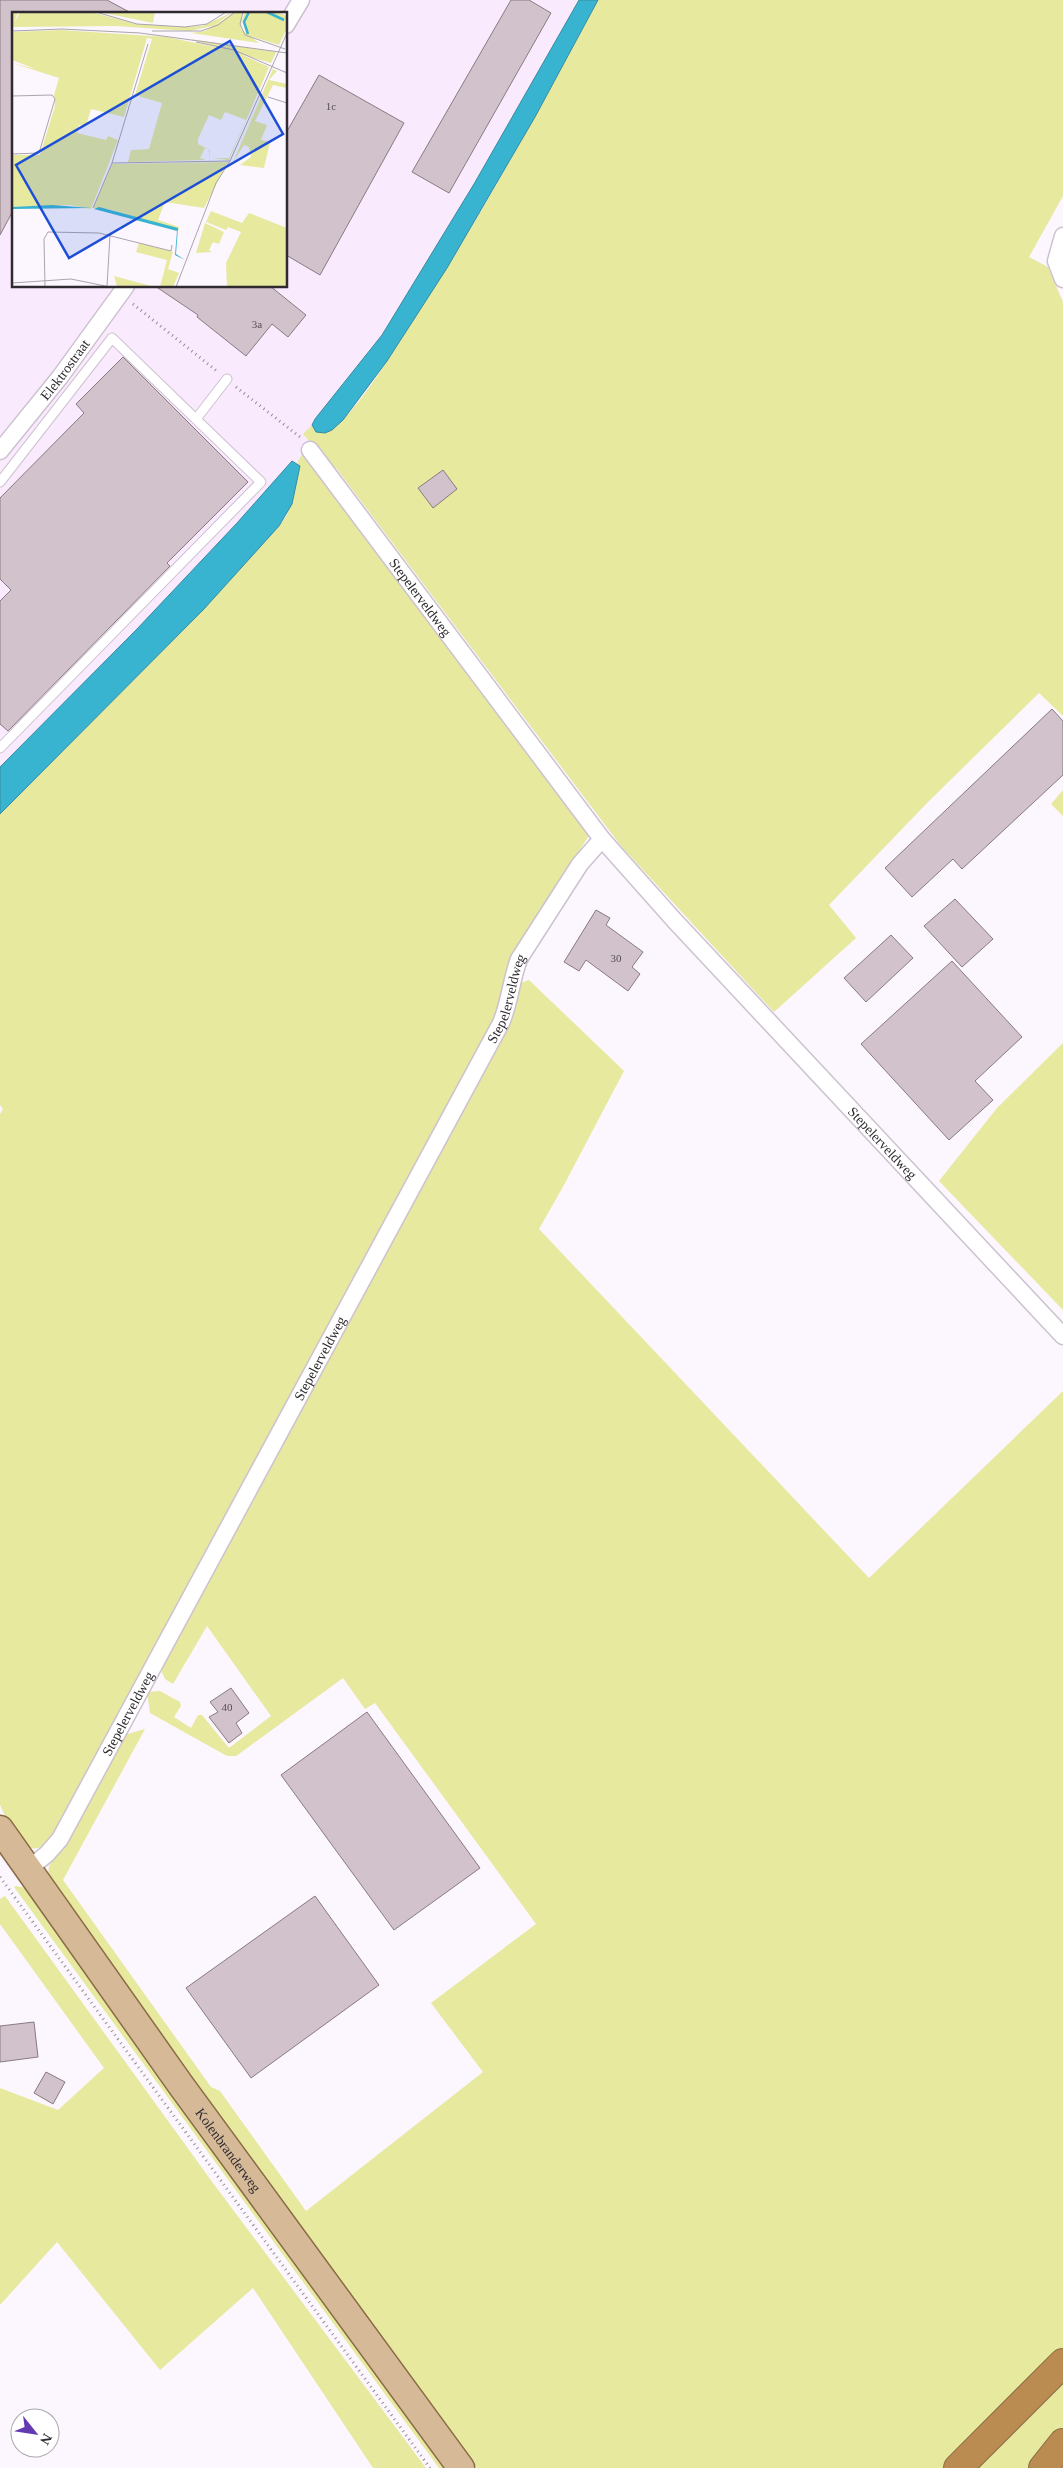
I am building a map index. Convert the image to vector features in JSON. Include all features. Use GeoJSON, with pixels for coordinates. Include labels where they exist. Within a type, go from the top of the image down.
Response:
{"type":"FeatureCollection","features":[{"type":"Feature","properties":{"kind":"highway"},"geometry":{"type":"LineString","coordinates":[[958,2468],[1063,2363]]}},
{"type":"Feature","properties":{"kind":"highway"},"geometry":{"type":"LineString","coordinates":[[1043,2468],[1063,2443]]}},
{"type":"Feature","properties":{"kind":"main road","name":"Kolenbranderweg"},"geometry":{"type":"LineString","coordinates":[[0,1829],[27,1870],[302,2253],[461,2468]]}},
{"type":"Feature","properties":{"kind":"street"},"geometry":{"type":"LineString","coordinates":[[288,22],[301,0]]}},
{"type":"Feature","properties":{"kind":"street"},"geometry":{"type":"LineString","coordinates":[[1063,236],[1056,261],[1063,279]]}},
{"type":"Feature","properties":{"kind":"street","name":"Elektrostraat"},"geometry":{"type":"LineString","coordinates":[[0,451],[60,377],[125,288]]}},
{"type":"Feature","properties":{"kind":"street","name":"Stepelerveldweg"},"geometry":{"type":"LineString","coordinates":[[310,450],[602,839],[680,927],[1063,1336]]}},
{"type":"Feature","properties":{"kind":"street","name":"Stepelerveldweg"},"geometry":{"type":"LineString","coordinates":[[27,1870],[47,1854],[60,1839],[501,1024],[508,1008],[514,972],[520,959],[580,864],[602,839]]}},
{"type":"Feature","properties":{"kind":"lane"},"geometry":{"type":"LineString","coordinates":[[0,480],[112,338],[261,482],[0,748]]}},
{"type":"Feature","properties":{"kind":"lane"},"geometry":{"type":"LineString","coordinates":[[196,419],[227,379]]}},
{"type":"Feature","properties":{"kind":"lane"},"geometry":{"type":"LineString","coordinates":[[34,409],[49,420]]}},
{"type":"Feature","properties":{"kind":"path","name":"Kolenbranderweg"},"geometry":{"type":"LineString","coordinates":[[0,1877],[430,2468]]}},
{"type":"Feature","properties":{"kind":"shaded area"},"geometry":{"type":"Polygon","coordinates":[[[0,0],[593,0],[383,348],[205,589],[0,784],[0,0]]]}},
{"type":"Feature","properties":{"kind":"green space"},"geometry":{"type":"Polygon","coordinates":[[[598,0],[1063,0],[1063,196],[1029,257],[1048,267],[1063,302],[1063,716],[1039,693],[927,803],[829,905],[856,938],[774,1012],[621,846],[336,468],[333,468],[303,434],[312,425],[313,429],[332,430],[356,405],[378,375],[488,198],[598,0]]]}},
{"type":"Feature","properties":{"kind":"green space"},"geometry":{"type":"Polygon","coordinates":[[[304,451],[590,834],[521,942],[492,1027],[60,1827],[48,1843],[39,1848],[31,1848],[24,1844],[12,1830],[0,1805],[0,1114],[3,1109],[0,1105],[0,814],[204,609],[279,526],[287,515],[300,466],[297,463],[304,451]]]}},
{"type":"Feature","properties":{"kind":"green space"},"geometry":{"type":"Polygon","coordinates":[[[1063,790],[1063,816],[1051,804],[1063,790]]]}},
{"type":"Feature","properties":{"kind":"green space"},"geometry":{"type":"Polygon","coordinates":[[[529,980],[624,1071],[539,1229],[869,1578],[1063,1391],[1063,2355],[950,2468],[477,2468],[330,2273],[48,1875],[49,1866],[64,1844],[124,1735],[145,1729],[63,1880],[211,2087],[220,2091],[306,2211],[483,2072],[431,2003],[536,1924],[375,1703],[365,1709],[343,1678],[236,1756],[227,1756],[150,1713],[147,1692],[160,1691],[180,1702],[181,1706],[174,1717],[191,1728],[198,1715],[202,1715],[229,1748],[271,1716],[207,1626],[173,1684],[165,1679],[160,1668],[505,1032],[512,1017],[521,983],[529,980]]]}},
{"type":"Feature","properties":{"kind":"green space"},"geometry":{"type":"Polygon","coordinates":[[[1063,1043],[1063,1310],[939,1181],[997,1108],[1063,1043]]]}},
{"type":"Feature","properties":{"kind":"green space"},"geometry":{"type":"Polygon","coordinates":[[[14,1887],[26,1888],[450,2468],[439,2468],[14,1887]]]}},
{"type":"Feature","properties":{"kind":"green space"},"geometry":{"type":"Polygon","coordinates":[[[5,1896],[213,2183],[426,2468],[373,2468],[253,2288],[160,2370],[57,2242],[0,2305],[0,2088],[58,2110],[104,2068],[0,1924],[0,1899],[5,1896]]]}},
{"type":"Feature","properties":{"kind":"green space"},"geometry":{"type":"Polygon","coordinates":[[[1063,2372],[1063,2427],[1030,2468],[967,2468],[1063,2372]]]}},
{"type":"Feature","properties":{"kind":"water"},"geometry":{"type":"Polygon","coordinates":[[[579,0],[598,0],[535,117],[447,268],[387,361],[343,420],[332,430],[325,433],[316,432],[312,425],[315,419],[382,335],[474,184],[579,0]]]}},
{"type":"Feature","properties":{"kind":"water"},"geometry":{"type":"Polygon","coordinates":[[[292,461],[300,466],[292,504],[279,526],[204,609],[0,814],[0,767],[136,630],[237,523],[292,461]]]}},
{"type":"Feature","properties":{"kind":"building"},"geometry":{"type":"Polygon","coordinates":[[[0,0],[107,0],[129,12],[12,12],[12,213],[0,235],[0,0]]]}},
{"type":"Feature","properties":{"kind":"building"},"geometry":{"type":"Polygon","coordinates":[[[511,0],[529,0],[551,13],[449,193],[412,172],[511,0]]]}},
{"type":"Feature","properties":{"kind":"building"},"geometry":{"type":"Polygon","coordinates":[[[319,75],[404,123],[320,275],[288,256],[288,129],[319,75]]]}},
{"type":"Feature","properties":{"kind":"building"},"geometry":{"type":"Polygon","coordinates":[[[158,288],[272,288],[306,315],[288,337],[272,324],[246,356],[197,317],[198,315],[158,288]]]}},
{"type":"Feature","properties":{"kind":"building"},"geometry":{"type":"Polygon","coordinates":[[[123,357],[248,482],[167,563],[170,566],[8,731],[0,724],[0,601],[11,590],[0,579],[0,498],[84,413],[76,404],[123,357]]]}},
{"type":"Feature","properties":{"kind":"building"},"geometry":{"type":"Polygon","coordinates":[[[443,470],[457,489],[433,508],[418,488],[443,470]]]}},
{"type":"Feature","properties":{"kind":"building"},"geometry":{"type":"Polygon","coordinates":[[[1052,709],[1063,721],[1063,775],[962,869],[953,859],[912,897],[885,868],[1052,709]]]}},
{"type":"Feature","properties":{"kind":"building"},"geometry":{"type":"Polygon","coordinates":[[[955,899],[993,939],[962,967],[924,926],[955,899]]]}},
{"type":"Feature","properties":{"kind":"building"},"geometry":{"type":"Polygon","coordinates":[[[596,910],[610,918],[606,925],[643,952],[632,967],[640,974],[628,991],[586,960],[579,971],[564,962],[596,910]]]}},
{"type":"Feature","properties":{"kind":"building"},"geometry":{"type":"Polygon","coordinates":[[[891,935],[913,958],[866,1002],[844,978],[891,935]]]}},
{"type":"Feature","properties":{"kind":"building"},"geometry":{"type":"Polygon","coordinates":[[[952,961],[1022,1037],[975,1081],[993,1100],[949,1140],[861,1044],[952,961]]]}},
{"type":"Feature","properties":{"kind":"building"},"geometry":{"type":"Polygon","coordinates":[[[231,1688],[249,1713],[236,1723],[242,1733],[229,1743],[209,1717],[218,1712],[210,1702],[231,1688]]]}},
{"type":"Feature","properties":{"kind":"building"},"geometry":{"type":"Polygon","coordinates":[[[367,1712],[480,1868],[394,1930],[281,1775],[367,1712]]]}},
{"type":"Feature","properties":{"kind":"building"},"geometry":{"type":"Polygon","coordinates":[[[315,1896],[379,1985],[251,2078],[186,1988],[315,1896]]]}},
{"type":"Feature","properties":{"kind":"building"},"geometry":{"type":"Polygon","coordinates":[[[34,2022],[38,2057],[0,2062],[0,2026],[34,2022]]]}},
{"type":"Feature","properties":{"kind":"building"},"geometry":{"type":"Polygon","coordinates":[[[46,2072],[65,2082],[53,2104],[34,2093],[46,2072]]]}}]}
